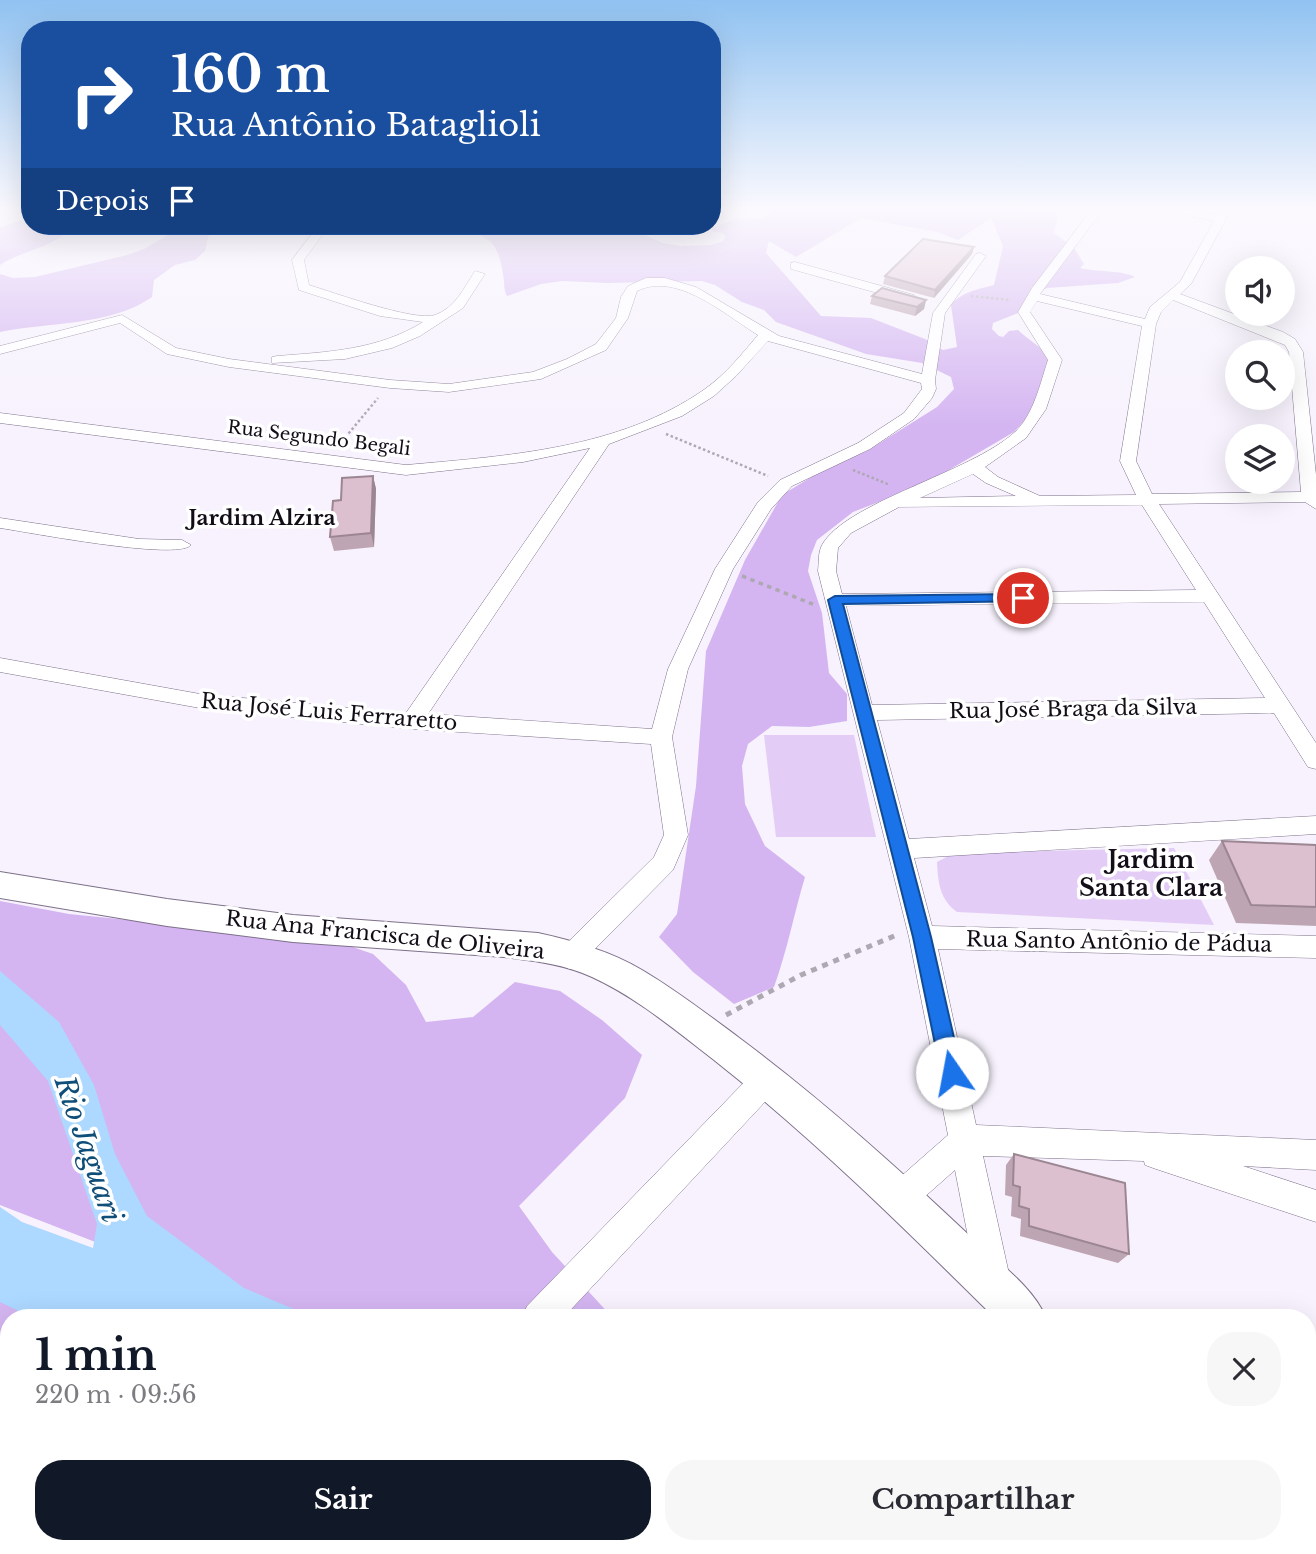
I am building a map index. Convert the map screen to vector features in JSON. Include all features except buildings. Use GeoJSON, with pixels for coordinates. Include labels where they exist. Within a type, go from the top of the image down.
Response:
{"type":"FeatureCollection","features":[{"type":"Feature","properties":{"kind":"street"},"geometry":{"type":"LineString","coordinates":[[302,281],[303,287],[385,313],[437,320]]}},
{"type":"Feature","properties":{"kind":"street"},"geometry":{"type":"LineString","coordinates":[[229,363],[345,355],[387,345],[415,333],[459,305],[475,281]]}},
{"type":"Feature","properties":{"kind":"street"},"geometry":{"type":"LineString","coordinates":[[570,957],[664,863],[676,835],[662,737],[678,669],[724,569],[764,506],[786,483],[864,446],[909,416],[925,398],[929,389],[928,380],[939,313],[931,304],[847,281]]}},
{"type":"Feature","properties":{"kind":"street"},"geometry":{"type":"LineString","coordinates":[[931,304],[955,281]]}},
{"type":"Feature","properties":{"kind":"street"},"geometry":{"type":"LineString","coordinates":[[995,1289],[966,1140],[920,932],[827,571],[829,547],[845,530],[903,499],[974,467],[1021,435],[1045,396],[1055,360],[1048,347],[1031,328],[1024,312],[1045,281]]}},
{"type":"Feature","properties":{"kind":"street"},"geometry":{"type":"LineString","coordinates":[[1187,281],[1155,310],[1149,324],[1128,461],[1136,482],[1316,761]]}},
{"type":"Feature","properties":{"kind":"street"},"geometry":{"type":"LineString","coordinates":[[0,350],[122,319],[172,351],[229,363],[390,384],[449,388],[536,376],[601,347],[622,318],[626,297],[632,289],[646,282],[665,282],[692,290],[765,336],[928,380]]}},
{"type":"Feature","properties":{"kind":"street"},"geometry":{"type":"LineString","coordinates":[[1033,296],[1149,324]]}},
{"type":"Feature","properties":{"kind":"street"},"geometry":{"type":"LineString","coordinates":[[903,499],[1314,499],[1296,352],[1290,342],[1278,335],[1173,296]]}},
{"type":"Feature","properties":{"kind":"street","name":"Rua Segundo Begali"},"geometry":{"type":"LineString","coordinates":[[0,418],[407,470],[524,458],[604,439],[670,415],[710,392],[765,336]]}},
{"type":"Feature","properties":{"kind":"street"},"geometry":{"type":"LineString","coordinates":[[412,722],[604,439]]}},
{"type":"Feature","properties":{"kind":"street"},"geometry":{"type":"LineString","coordinates":[[974,467],[992,480],[1042,501]]}},
{"type":"Feature","properties":{"kind":"street"},"geometry":{"type":"LineString","coordinates":[[0,523],[139,544],[182,545]]}},
{"type":"Feature","properties":{"kind":"street"},"geometry":{"type":"LineString","coordinates":[[837,608],[1210,596]]}},
{"type":"Feature","properties":{"kind":"street","name":"Rua José Luis Ferraretto"},"geometry":{"type":"LineString","coordinates":[[0,665],[200,701],[412,722],[662,737]]}},
{"type":"Feature","properties":{"kind":"street","name":"Rua José Braga da Silva"},"geometry":{"type":"LineString","coordinates":[[865,713],[1282,705]]}},
{"type":"Feature","properties":{"kind":"street"},"geometry":{"type":"LineString","coordinates":[[900,849],[1316,825]]}},
{"type":"Feature","properties":{"kind":"street","name":"Rua Ana Francisca de Oliveira"},"geometry":{"type":"LineString","coordinates":[[0,885],[116,905],[336,934],[534,946],[600,965],[670,1007],[767,1079],[901,1197],[1016,1309]]}},
{"type":"Feature","properties":{"kind":"street","name":"Rua Santo Antônio de Pádua"},"geometry":{"type":"LineString","coordinates":[[920,932],[1316,947]]}},
{"type":"Feature","properties":{"kind":"street"},"geometry":{"type":"LineString","coordinates":[[548,1309],[767,1079]]}},
{"type":"Feature","properties":{"kind":"street"},"geometry":{"type":"LineString","coordinates":[[901,1197],[966,1140],[1316,1155]]}},
{"type":"Feature","properties":{"kind":"street"},"geometry":{"type":"LineString","coordinates":[[1126,1145],[1316,1206]]}},
{"type":"Feature","properties":{"kind":"path"},"geometry":{"type":"LineString","coordinates":[[971,296],[1015,301]]}},
{"type":"Feature","properties":{"kind":"path"},"geometry":{"type":"LineString","coordinates":[[326,460],[390,384]]}},
{"type":"Feature","properties":{"kind":"path"},"geometry":{"type":"LineString","coordinates":[[646,425],[715,456],[786,483]]}},
{"type":"Feature","properties":{"kind":"path"},"geometry":{"type":"LineString","coordinates":[[833,461],[903,499]]}},
{"type":"Feature","properties":{"kind":"path"},"geometry":{"type":"LineString","coordinates":[[724,569],[837,608]]}},
{"type":"Feature","properties":{"kind":"path"},"geometry":{"type":"LineString","coordinates":[[702,1030],[740,1006],[801,975],[920,932]]}},
{"type":"Feature","properties":{"kind":"shaded area"},"geometry":{"type":"Polygon","coordinates":[[[0,281],[154,281],[152,297],[118,313],[79,322],[0,332],[0,281]]]}},
{"type":"Feature","properties":{"kind":"shaded area"},"geometry":{"type":"Polygon","coordinates":[[[504,281],[790,281],[821,316],[871,318],[925,339],[943,350],[957,347],[951,305],[965,294],[994,285],[995,281],[1125,281],[1047,288],[1031,296],[1018,313],[993,323],[992,329],[999,336],[1003,337],[1009,331],[1018,330],[1049,359],[1035,402],[1026,419],[1014,432],[925,484],[853,512],[817,540],[808,571],[822,613],[829,673],[847,694],[847,721],[809,727],[772,726],[748,744],[742,766],[745,804],[765,846],[805,877],[774,987],[734,1004],[693,972],[659,937],[677,914],[696,786],[706,651],[745,560],[782,495],[826,468],[867,451],[937,407],[954,389],[951,377],[922,363],[866,354],[776,322],[764,310],[702,281],[562,281],[541,284],[507,296],[504,281]]]}},
{"type":"Feature","properties":{"kind":"shaded area"},"geometry":{"type":"Polygon","coordinates":[[[764,735],[854,735],[876,837],[776,837],[764,735]]]}},
{"type":"Feature","properties":{"kind":"shaded area"},"geometry":{"type":"Polygon","coordinates":[[[1174,848],[1214,925],[957,912],[943,896],[938,877],[937,862],[954,853],[1174,848]]]}},
{"type":"Feature","properties":{"kind":"shaded area"},"geometry":{"type":"Polygon","coordinates":[[[0,901],[69,914],[335,941],[373,954],[406,985],[426,1022],[473,1017],[515,982],[560,991],[602,1020],[642,1055],[625,1098],[519,1206],[552,1252],[605,1309],[268,1309],[0,1205],[0,901]]]}},
{"type":"Feature","properties":{"kind":"shaded area"},"geometry":{"type":"Polygon","coordinates":[[[0,1264],[106,1309],[0,1309],[0,1264]]]}},
{"type":"Feature","properties":{"kind":"water","name":"Rio Jaguari"},"geometry":{"type":"Polygon","coordinates":[[[0,971],[59,1022],[94,1085],[115,1154],[147,1216],[244,1288],[294,1309],[14,1309],[0,1302],[0,1207],[22,1222],[93,1248],[97,1224],[48,1081],[0,1025],[0,971]]]}},
{"type":"Feature","properties":{"kind":"district","name":"Jardim Alzira"},"geometry":{"type":"Point","coordinates":[262,518]}},
{"type":"Feature","properties":{"kind":"district","name":"Jardim Santa Clara"},"geometry":{"type":"Point","coordinates":[1151,873]}},
{"type":"Feature","properties":{"kind":"route"},"geometry":{"type":"LineString","coordinates":[[952,1073],[922,937],[835,600],[1023,598]]}}]}
